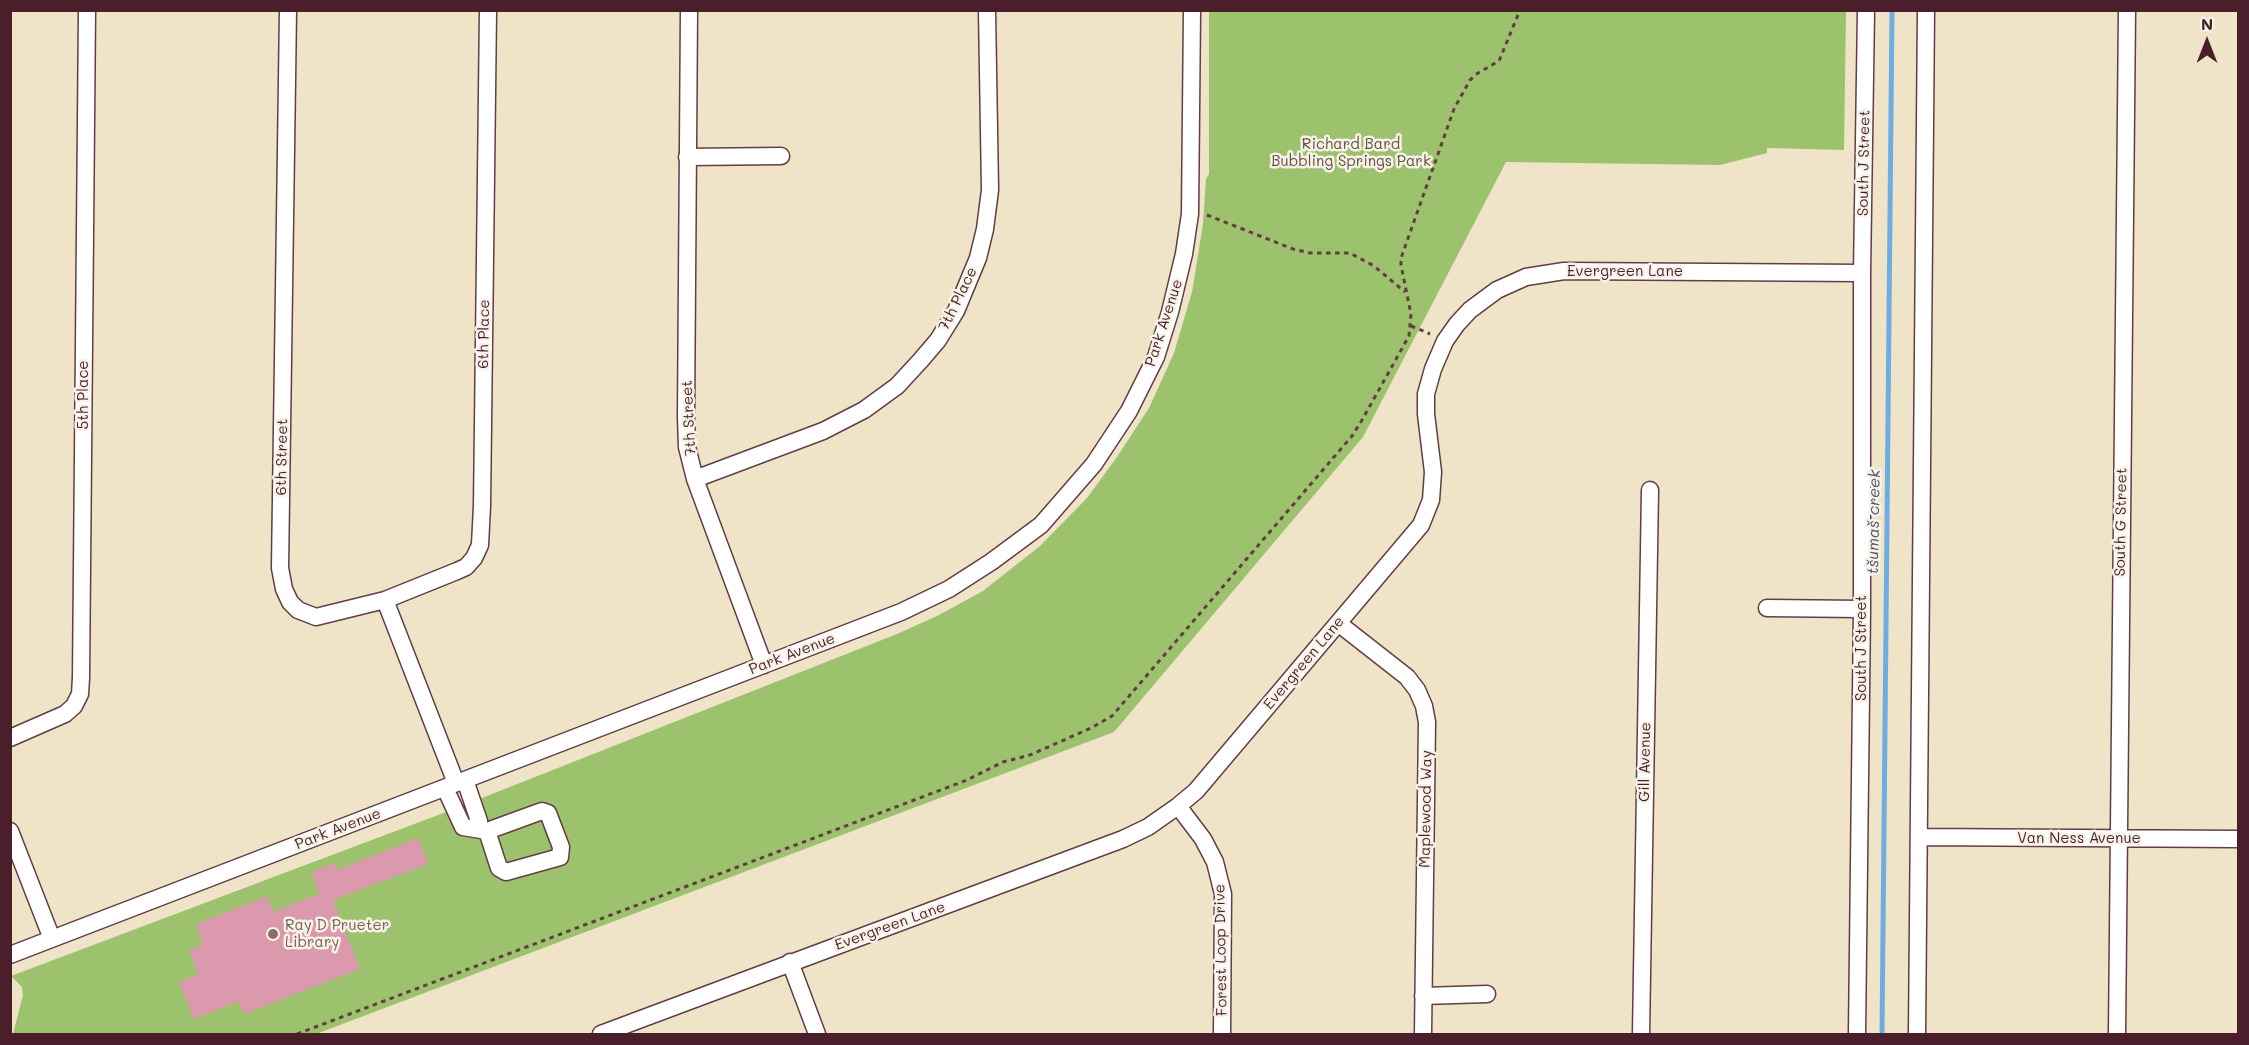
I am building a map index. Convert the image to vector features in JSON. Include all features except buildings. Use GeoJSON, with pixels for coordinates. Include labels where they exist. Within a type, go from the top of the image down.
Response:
{"type":"FeatureCollection","features":[{"type":"Feature","properties":{"kind":"street","name":"5th Place"},"geometry":{"type":"LineString","coordinates":[[10,738],[65,714],[74,706],[80,686],[87,10]]}},
{"type":"Feature","properties":{"kind":"street","name":"6th Street"},"geometry":{"type":"LineString","coordinates":[[288,10],[280,568],[284,589],[290,602],[298,610],[316,617],[385,600]]}},
{"type":"Feature","properties":{"kind":"street","name":"6th Place"},"geometry":{"type":"LineString","coordinates":[[385,600],[465,567],[474,558],[480,545],[488,10]]}},
{"type":"Feature","properties":{"kind":"street","name":"7th Street"},"geometry":{"type":"LineString","coordinates":[[689,10],[687,447],[695,479],[764,665]]}},
{"type":"Feature","properties":{"kind":"street","name":"7th Place"},"geometry":{"type":"LineString","coordinates":[[695,479],[823,431],[864,410],[897,386],[938,340],[956,311],[978,258],[985,229],[990,190],[987,10]]}},
{"type":"Feature","properties":{"kind":"street","name":"Park Avenue"},"geometry":{"type":"LineString","coordinates":[[10,955],[901,612],[950,589],[992,562],[1041,525],[1094,464],[1129,411],[1151,366],[1170,312],[1184,254],[1190,214],[1192,10]]}},
{"type":"Feature","properties":{"kind":"street","name":"South J Street"},"geometry":{"type":"LineString","coordinates":[[1857,1035],[1866,10]]}},
{"type":"Feature","properties":{"kind":"street"},"geometry":{"type":"LineString","coordinates":[[1917,1035],[1926,10]]}},
{"type":"Feature","properties":{"kind":"street","name":"South G Street"},"geometry":{"type":"LineString","coordinates":[[2117,1035],[2127,10]]}},
{"type":"Feature","properties":{"kind":"street"},"geometry":{"type":"LineString","coordinates":[[687,157],[781,156]]}},
{"type":"Feature","properties":{"kind":"street","name":"Evergreen Lane"},"geometry":{"type":"LineString","coordinates":[[605,1034],[1123,839],[1148,827],[1196,791],[1421,525],[1431,500],[1433,472],[1426,414],[1426,394],[1432,369],[1445,341],[1470,310],[1497,290],[1526,277],[1564,271],[1862,273]]}},
{"type":"Feature","properties":{"kind":"street","name":"Gill Avenue"},"geometry":{"type":"LineString","coordinates":[[1641,1035],[1650,490]]}},
{"type":"Feature","properties":{"kind":"street"},"geometry":{"type":"LineString","coordinates":[[385,600],[455,784],[463,827],[481,830],[542,811],[548,813],[561,847],[560,857],[506,872],[499,868],[481,830]]}},
{"type":"Feature","properties":{"kind":"street"},"geometry":{"type":"LineString","coordinates":[[1767,608],[1862,609]]}},
{"type":"Feature","properties":{"kind":"street","name":"Maplewood Way"},"geometry":{"type":"LineString","coordinates":[[1338,623],[1407,677],[1417,690],[1424,706],[1427,722],[1423,1035]]}},
{"type":"Feature","properties":{"kind":"street","name":"Forest Loop Drive"},"geometry":{"type":"LineString","coordinates":[[1178,806],[1203,839],[1215,862],[1222,885],[1222,1035]]}},
{"type":"Feature","properties":{"kind":"street"},"geometry":{"type":"LineString","coordinates":[[10,831],[52,939]]}},
{"type":"Feature","properties":{"kind":"street","name":"Van Ness Avenue"},"geometry":{"type":"LineString","coordinates":[[1919,837],[2238,839]]}},
{"type":"Feature","properties":{"kind":"street"},"geometry":{"type":"LineString","coordinates":[[790,963],[817,1035]]}},
{"type":"Feature","properties":{"kind":"street"},"geometry":{"type":"LineString","coordinates":[[1423,996],[1487,994]]}},
{"type":"Feature","properties":{"kind":"path"},"geometry":{"type":"LineString","coordinates":[[297,1035],[956,784],[1003,762],[1029,755],[1091,728],[1112,716],[1352,436],[1409,336],[1411,326],[1401,266],[1402,252],[1454,110],[1470,80],[1498,61],[1520,10]]}},
{"type":"Feature","properties":{"kind":"path"},"geometry":{"type":"LineString","coordinates":[[1190,214],[1205,215],[1310,254],[1350,253],[1374,266],[1407,293]]}},
{"type":"Feature","properties":{"kind":"path"},"geometry":{"type":"LineString","coordinates":[[1411,326],[1445,341]]}},
{"type":"Feature","properties":{"kind":"green space","name":"Richard Bard Bubbling Springs Park"},"geometry":{"type":"Polygon","coordinates":[[[1209,11],[1846,11],[1844,150],[1767,148],[1767,153],[1720,165],[1506,162],[1363,437],[1114,732],[316,1034],[13,1034],[23,995],[22,987],[11,976],[454,809],[897,634],[983,591],[1040,546],[1087,498],[1117,457],[1149,408],[1174,353],[1192,292],[1203,224],[1206,179],[1209,174],[1209,11]]]}},
{"type":"Feature","properties":{"kind":"waterway","name":"tšumaš creek"},"geometry":{"type":"LineString","coordinates":[[1882,1034],[1892,10]]}},
{"type":"Feature","properties":{"kind":"place","name":"Ray D Prueter Library"},"geometry":{"type":"Point","coordinates":[273,934]}}]}
